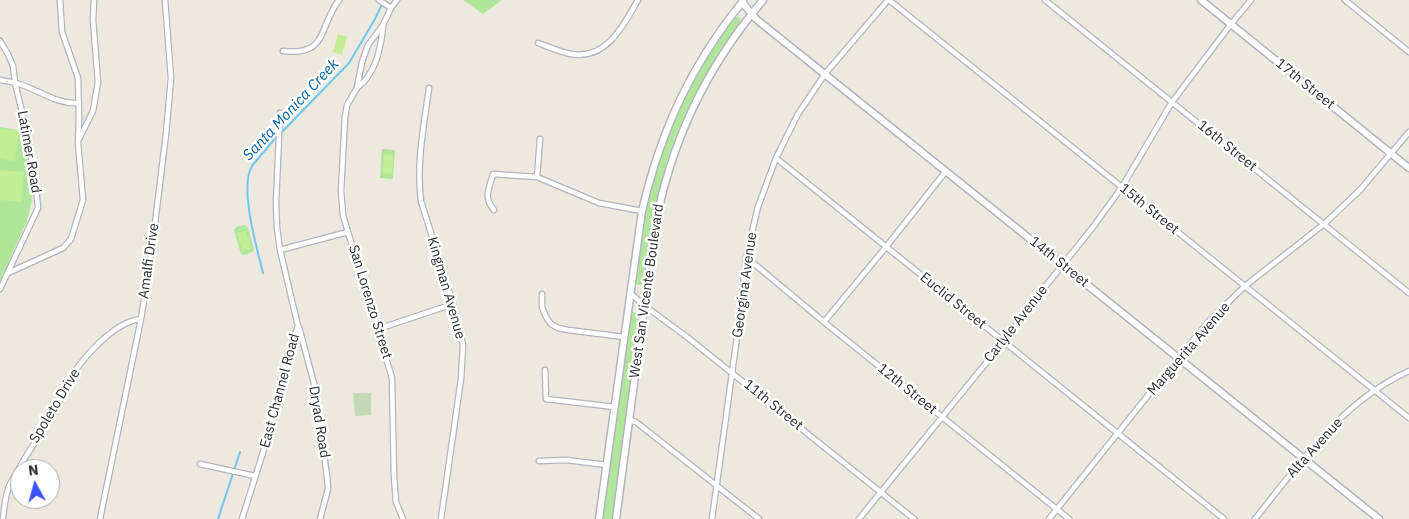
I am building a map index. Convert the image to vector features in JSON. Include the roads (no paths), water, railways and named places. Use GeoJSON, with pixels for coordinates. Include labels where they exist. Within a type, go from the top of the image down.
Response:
{"type":"FeatureCollection","features":[{"type":"Feature","properties":{"kind":"main road","name":"West San Vicente Boulevard"},"geometry":{"type":"LineString","coordinates":[[616,519],[649,265],[659,203],[675,149],[693,107],[730,42],[763,0]]}},
{"type":"Feature","properties":{"kind":"main road","name":"17th Street"},"geometry":{"type":"LineString","coordinates":[[1202,0],[1409,168]]}},
{"type":"Feature","properties":{"kind":"main road","name":"14th Street"},"geometry":{"type":"LineString","coordinates":[[742,1],[756,19],[1379,519]]}},
{"type":"Feature","properties":{"kind":"main road"},"geometry":{"type":"LineString","coordinates":[[599,519],[642,211],[649,182],[659,150],[679,100],[720,29],[742,1]]}},
{"type":"Feature","properties":{"kind":"street"},"geometry":{"type":"LineString","coordinates":[[8,274],[63,248],[71,239],[84,200],[78,143],[78,78],[62,32],[60,0]]}},
{"type":"Feature","properties":{"kind":"street"},"geometry":{"type":"LineString","coordinates":[[78,143],[93,110],[98,82],[93,20],[94,0]]}},
{"type":"Feature","properties":{"kind":"street","name":"Amalfi Drive"},"geometry":{"type":"LineString","coordinates":[[100,519],[141,319],[151,256],[171,78],[165,0]]}},
{"type":"Feature","properties":{"kind":"street"},"geometry":{"type":"LineString","coordinates":[[283,51],[305,51],[317,44],[325,24],[340,0]]}},
{"type":"Feature","properties":{"kind":"street"},"geometry":{"type":"LineString","coordinates":[[379,0],[391,8]]}},
{"type":"Feature","properties":{"kind":"street","name":"San Lorenzo Street"},"geometry":{"type":"LineString","coordinates":[[397,0],[383,25],[368,45],[362,62],[357,88],[347,105],[341,191],[342,206],[348,232],[392,378],[394,484],[396,502],[403,519]]}},
{"type":"Feature","properties":{"kind":"street"},"geometry":{"type":"LineString","coordinates":[[538,42],[569,54],[579,55],[596,52],[604,48],[614,38],[638,0]]}},
{"type":"Feature","properties":{"kind":"street","name":"Georgina Avenue"},"geometry":{"type":"LineString","coordinates":[[712,519],[740,315],[746,257],[758,207],[776,158],[798,114],[825,74],[889,0]]}},
{"type":"Feature","properties":{"kind":"street","name":"15th Street"},"geometry":{"type":"LineString","coordinates":[[889,0],[1409,418]]}},
{"type":"Feature","properties":{"kind":"street","name":"16th Street"},"geometry":{"type":"LineString","coordinates":[[1045,0],[1409,293]]}},
{"type":"Feature","properties":{"kind":"street","name":"Carlyle Avenue"},"geometry":{"type":"LineString","coordinates":[[859,519],[1004,342],[1032,302],[1093,227],[1122,187],[1172,102],[1251,0]]}},
{"type":"Feature","properties":{"kind":"street"},"geometry":{"type":"LineString","coordinates":[[1345,0],[1409,52]]}},
{"type":"Feature","properties":{"kind":"street","name":"San Lorenzo Street"},"geometry":{"type":"LineString","coordinates":[[357,88],[372,70],[382,41],[383,25]]}},
{"type":"Feature","properties":{"kind":"street","name":"Latimer Road"},"geometry":{"type":"LineString","coordinates":[[0,41],[13,66],[27,132],[38,208],[0,289]]}},
{"type":"Feature","properties":{"kind":"street"},"geometry":{"type":"LineString","coordinates":[[0,80],[15,82],[61,102],[69,104],[79,103]]}},
{"type":"Feature","properties":{"kind":"street","name":"Kingman Avenue"},"geometry":{"type":"LineString","coordinates":[[429,88],[419,168],[419,187],[421,201],[453,304],[463,345],[463,360],[441,519]]}},
{"type":"Feature","properties":{"kind":"street","name":"East Channel Road"},"geometry":{"type":"LineString","coordinates":[[242,519],[271,427],[283,369],[298,326],[280,250],[276,203],[280,113]]}},
{"type":"Feature","properties":{"kind":"street","name":"Marguerita Avenue"},"geometry":{"type":"LineString","coordinates":[[1049,519],[1210,320],[1245,286],[1324,224],[1360,190],[1409,132]]}},
{"type":"Feature","properties":{"kind":"street"},"geometry":{"type":"LineString","coordinates":[[537,177],[540,139]]}},
{"type":"Feature","properties":{"kind":"street","name":"Euclid Street"},"geometry":{"type":"LineString","coordinates":[[776,158],[1224,519]]}},
{"type":"Feature","properties":{"kind":"street"},"geometry":{"type":"LineString","coordinates":[[824,322],[946,171]]}},
{"type":"Feature","properties":{"kind":"street"},"geometry":{"type":"LineString","coordinates":[[494,210],[487,198],[494,174],[537,177],[599,203],[642,211]]}},
{"type":"Feature","properties":{"kind":"street"},"geometry":{"type":"LineString","coordinates":[[280,250],[348,232]]}},
{"type":"Feature","properties":{"kind":"street","name":"12th Street"},"geometry":{"type":"LineString","coordinates":[[746,257],[1069,519]]}},
{"type":"Feature","properties":{"kind":"street","name":"11th Street"},"geometry":{"type":"LineString","coordinates":[[630,292],[645,306],[732,372],[914,519]]}},
{"type":"Feature","properties":{"kind":"street"},"geometry":{"type":"LineString","coordinates":[[542,294],[542,307],[546,317],[551,324],[558,328],[624,338]]}},
{"type":"Feature","properties":{"kind":"street"},"geometry":{"type":"LineString","coordinates":[[378,329],[453,304]]}},
{"type":"Feature","properties":{"kind":"street","name":"Spoleto Drive"},"geometry":{"type":"LineString","coordinates":[[3,519],[8,488],[28,451],[55,412],[65,387],[78,366],[92,349],[110,334],[133,320],[141,319]]}},
{"type":"Feature","properties":{"kind":"street","name":"Dryad Road"},"geometry":{"type":"LineString","coordinates":[[298,326],[317,395],[327,476],[328,489],[320,519]]}},
{"type":"Feature","properties":{"kind":"street"},"geometry":{"type":"LineString","coordinates":[[545,370],[546,399],[615,407]]}},
{"type":"Feature","properties":{"kind":"street","name":"Alta Avenue"},"geometry":{"type":"LineString","coordinates":[[1255,519],[1303,458],[1336,422],[1375,390],[1409,371]]}},
{"type":"Feature","properties":{"kind":"street"},"geometry":{"type":"LineString","coordinates":[[629,420],[636,422],[759,519]]}},
{"type":"Feature","properties":{"kind":"street"},"geometry":{"type":"LineString","coordinates":[[539,461],[567,460],[606,465]]}},
{"type":"Feature","properties":{"kind":"street"},"geometry":{"type":"LineString","coordinates":[[200,464],[255,476]]}},
{"type":"Feature","properties":{"kind":"waterway","name":"Santa Monica Creek"},"geometry":{"type":"LineString","coordinates":[[281,133],[349,63],[384,0]]}},
{"type":"Feature","properties":{"kind":"waterway","name":"Santa Monica Creek"},"geometry":{"type":"LineString","coordinates":[[263,273],[250,218],[247,188],[248,176],[252,166],[277,136]]}},
{"type":"Feature","properties":{"kind":"waterway","name":"Santa Monica Creek"},"geometry":{"type":"LineString","coordinates":[[218,519],[240,452]]}}]}
